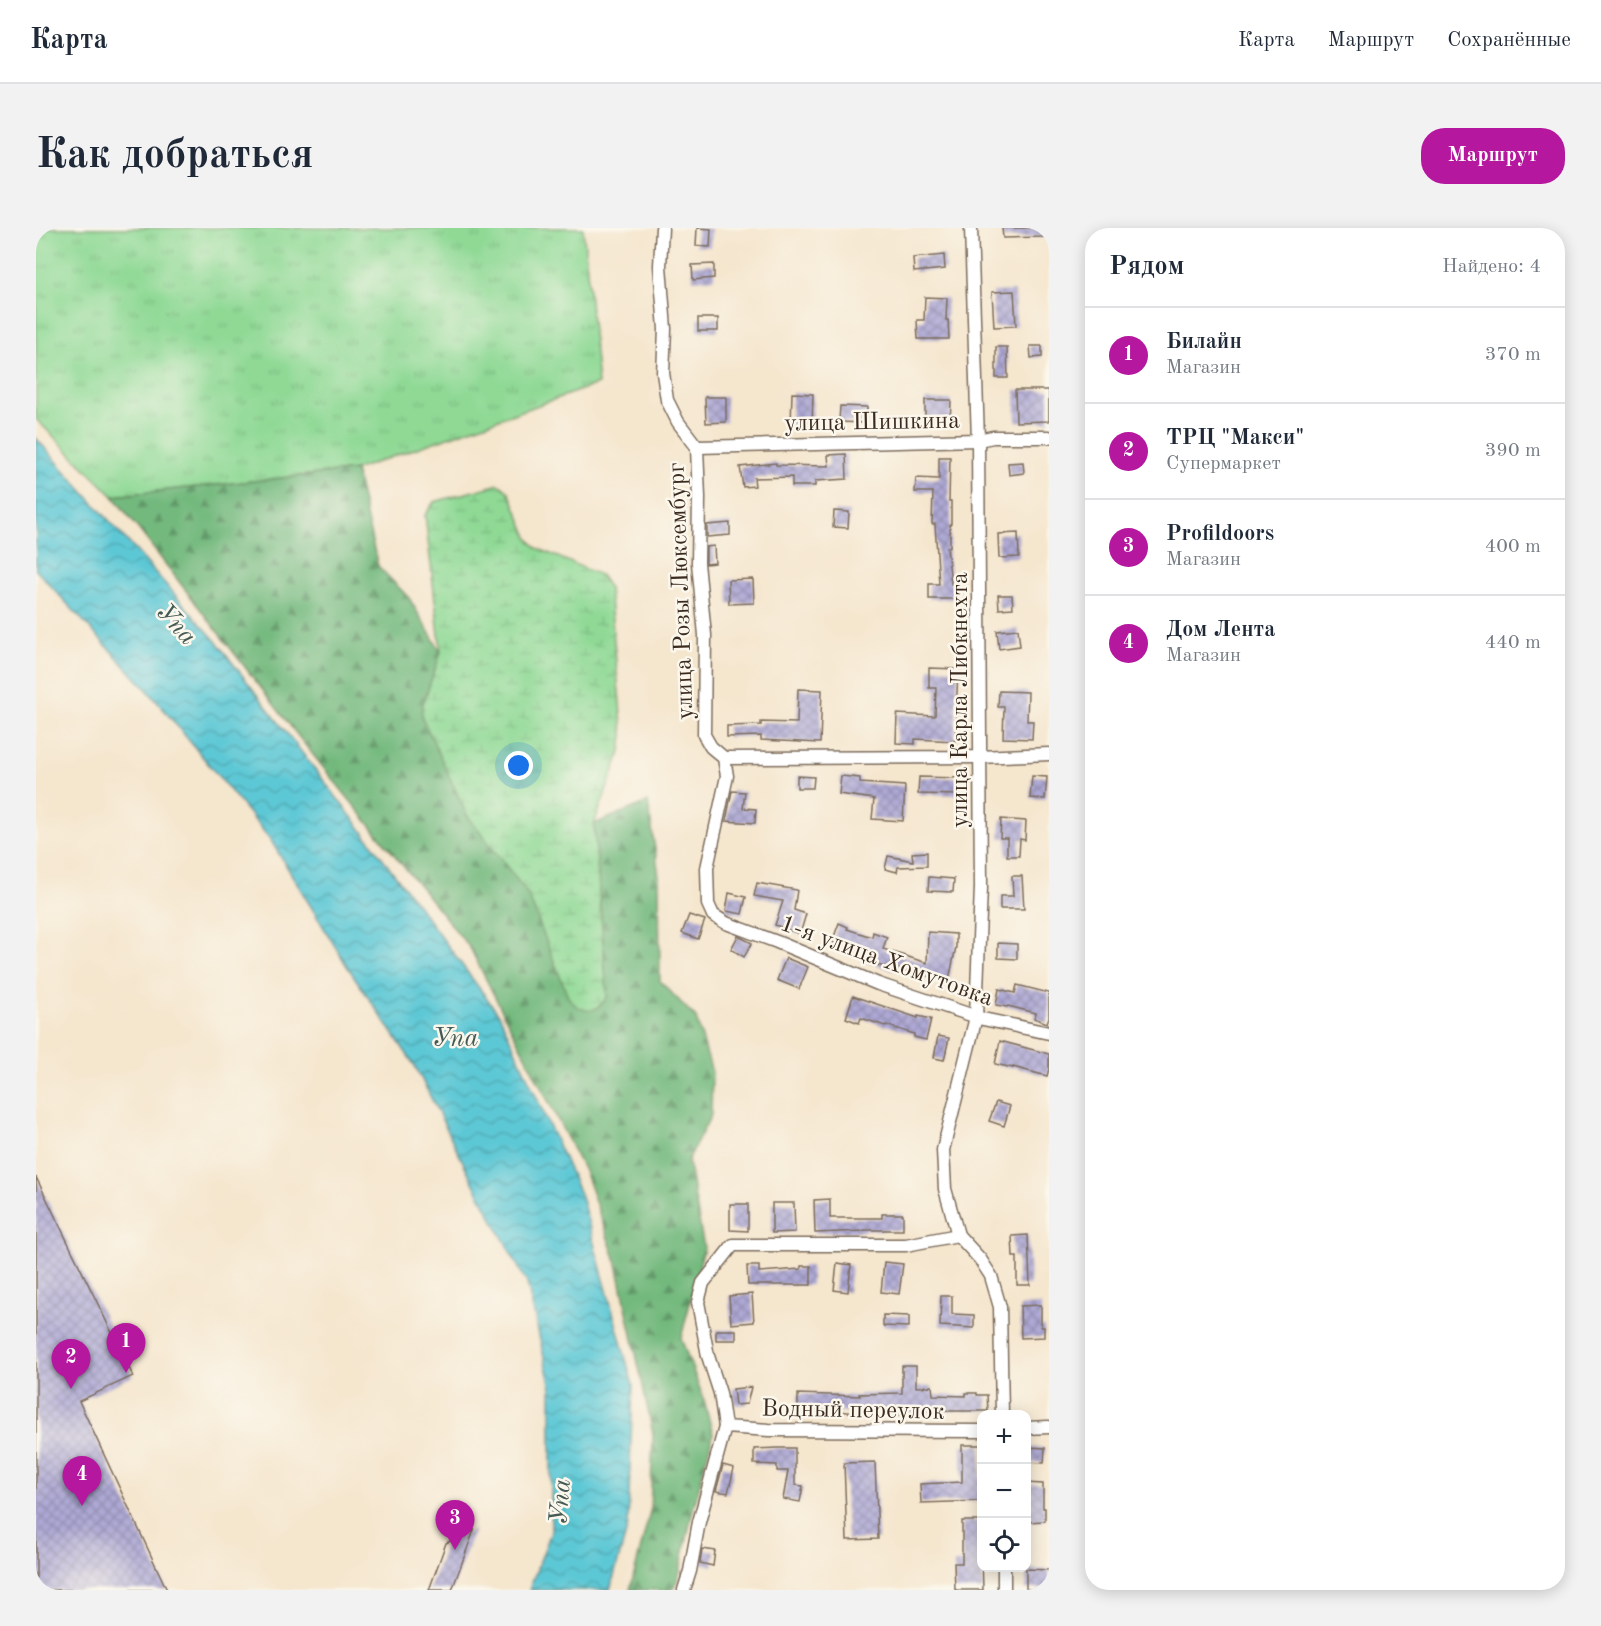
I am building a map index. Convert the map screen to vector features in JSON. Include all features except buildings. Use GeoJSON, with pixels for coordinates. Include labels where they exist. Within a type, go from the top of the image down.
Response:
{"type":"FeatureCollection","features":[{"type":"Feature","properties":{"kind":"street","name":"улица Розы Люксембург"},"geometry":{"type":"LineString","coordinates":[[662,228],[660,266],[665,328],[663,373],[668,400],[678,422],[697,447],[698,563],[705,635],[704,735],[711,747],[724,758]]}},
{"type":"Feature","properties":{"kind":"street","name":"улица Карла Либкнехта"},"geometry":{"type":"LineString","coordinates":[[958,1235],[945,1189],[943,1150],[976,1017],[981,887],[978,440],[971,228]]}},
{"type":"Feature","properties":{"kind":"street","name":"улица Шишкина"},"geometry":{"type":"LineString","coordinates":[[697,447],[1049,437]]}},
{"type":"Feature","properties":{"kind":"street"},"geometry":{"type":"LineString","coordinates":[[724,758],[980,757],[1049,754]]}},
{"type":"Feature","properties":{"kind":"street","name":"1-я улица Хомутовка"},"geometry":{"type":"LineString","coordinates":[[724,758],[727,776],[707,868],[708,904],[713,915],[726,923],[878,984],[976,1017],[1049,1033]]}},
{"type":"Feature","properties":{"kind":"street"},"geometry":{"type":"LineString","coordinates":[[684,1590],[690,1571],[701,1512],[724,1427],[720,1393],[708,1356],[698,1302],[703,1283],[733,1245],[906,1245],[958,1235],[980,1259],[991,1276],[1000,1307],[1002,1410]]}},
{"type":"Feature","properties":{"kind":"street","name":"Водный переулок"},"geometry":{"type":"LineString","coordinates":[[724,1427],[769,1430],[977,1431]]}},
{"type":"Feature","properties":{"kind":"street"},"geometry":{"type":"LineString","coordinates":[[1031,1428],[1049,1427]]}},
{"type":"Feature","properties":{"kind":"street"},"geometry":{"type":"LineString","coordinates":[[1004,1572],[1004,1590]]}},
{"type":"Feature","properties":{"kind":"green space"},"geometry":{"type":"Polygon","coordinates":[[[36,228],[583,228],[598,384],[355,470],[113,496],[36,419],[36,228]]]}},
{"type":"Feature","properties":{"kind":"green space"},"geometry":{"type":"Polygon","coordinates":[[[355,470],[378,566],[409,598],[441,652],[422,707],[467,815],[528,894],[568,997],[607,997],[594,824],[648,802],[659,876],[660,981],[696,1018],[712,1072],[711,1115],[688,1160],[704,1248],[681,1338],[704,1400],[713,1434],[679,1575],[673,1590],[630,1590],[650,1512],[653,1434],[617,1264],[585,1173],[470,948],[305,745],[113,496],[355,470]]]}},
{"type":"Feature","properties":{"kind":"green space"},"geometry":{"type":"Polygon","coordinates":[[[499,484],[509,492],[529,539],[537,548],[600,575],[609,588],[623,735],[621,751],[594,824],[607,997],[593,1010],[578,1007],[568,997],[528,894],[467,815],[422,717],[422,707],[441,652],[425,515],[434,502],[499,484]]]}},
{"type":"Feature","properties":{"kind":"water","name":"Упа"},"geometry":{"type":"Polygon","coordinates":[[[36,438],[215,640],[361,829],[500,1016],[581,1196],[633,1385],[628,1526],[610,1590],[529,1590],[551,1532],[551,1388],[527,1283],[415,1066],[347,966],[270,839],[150,693],[36,570],[36,438]]]}},
{"type":"Feature","properties":{"kind":"place","name":"Билайн"},"geometry":{"type":"Point","coordinates":[126,1373]}},
{"type":"Feature","properties":{"kind":"place","name":"ТРЦ \"Макси\""},"geometry":{"type":"Point","coordinates":[71,1389]}},
{"type":"Feature","properties":{"kind":"place","name":"Дом Лента"},"geometry":{"type":"Point","coordinates":[82,1506]}},
{"type":"Feature","properties":{"kind":"place","name":"Profildoors"},"geometry":{"type":"Point","coordinates":[455,1550]}}]}
